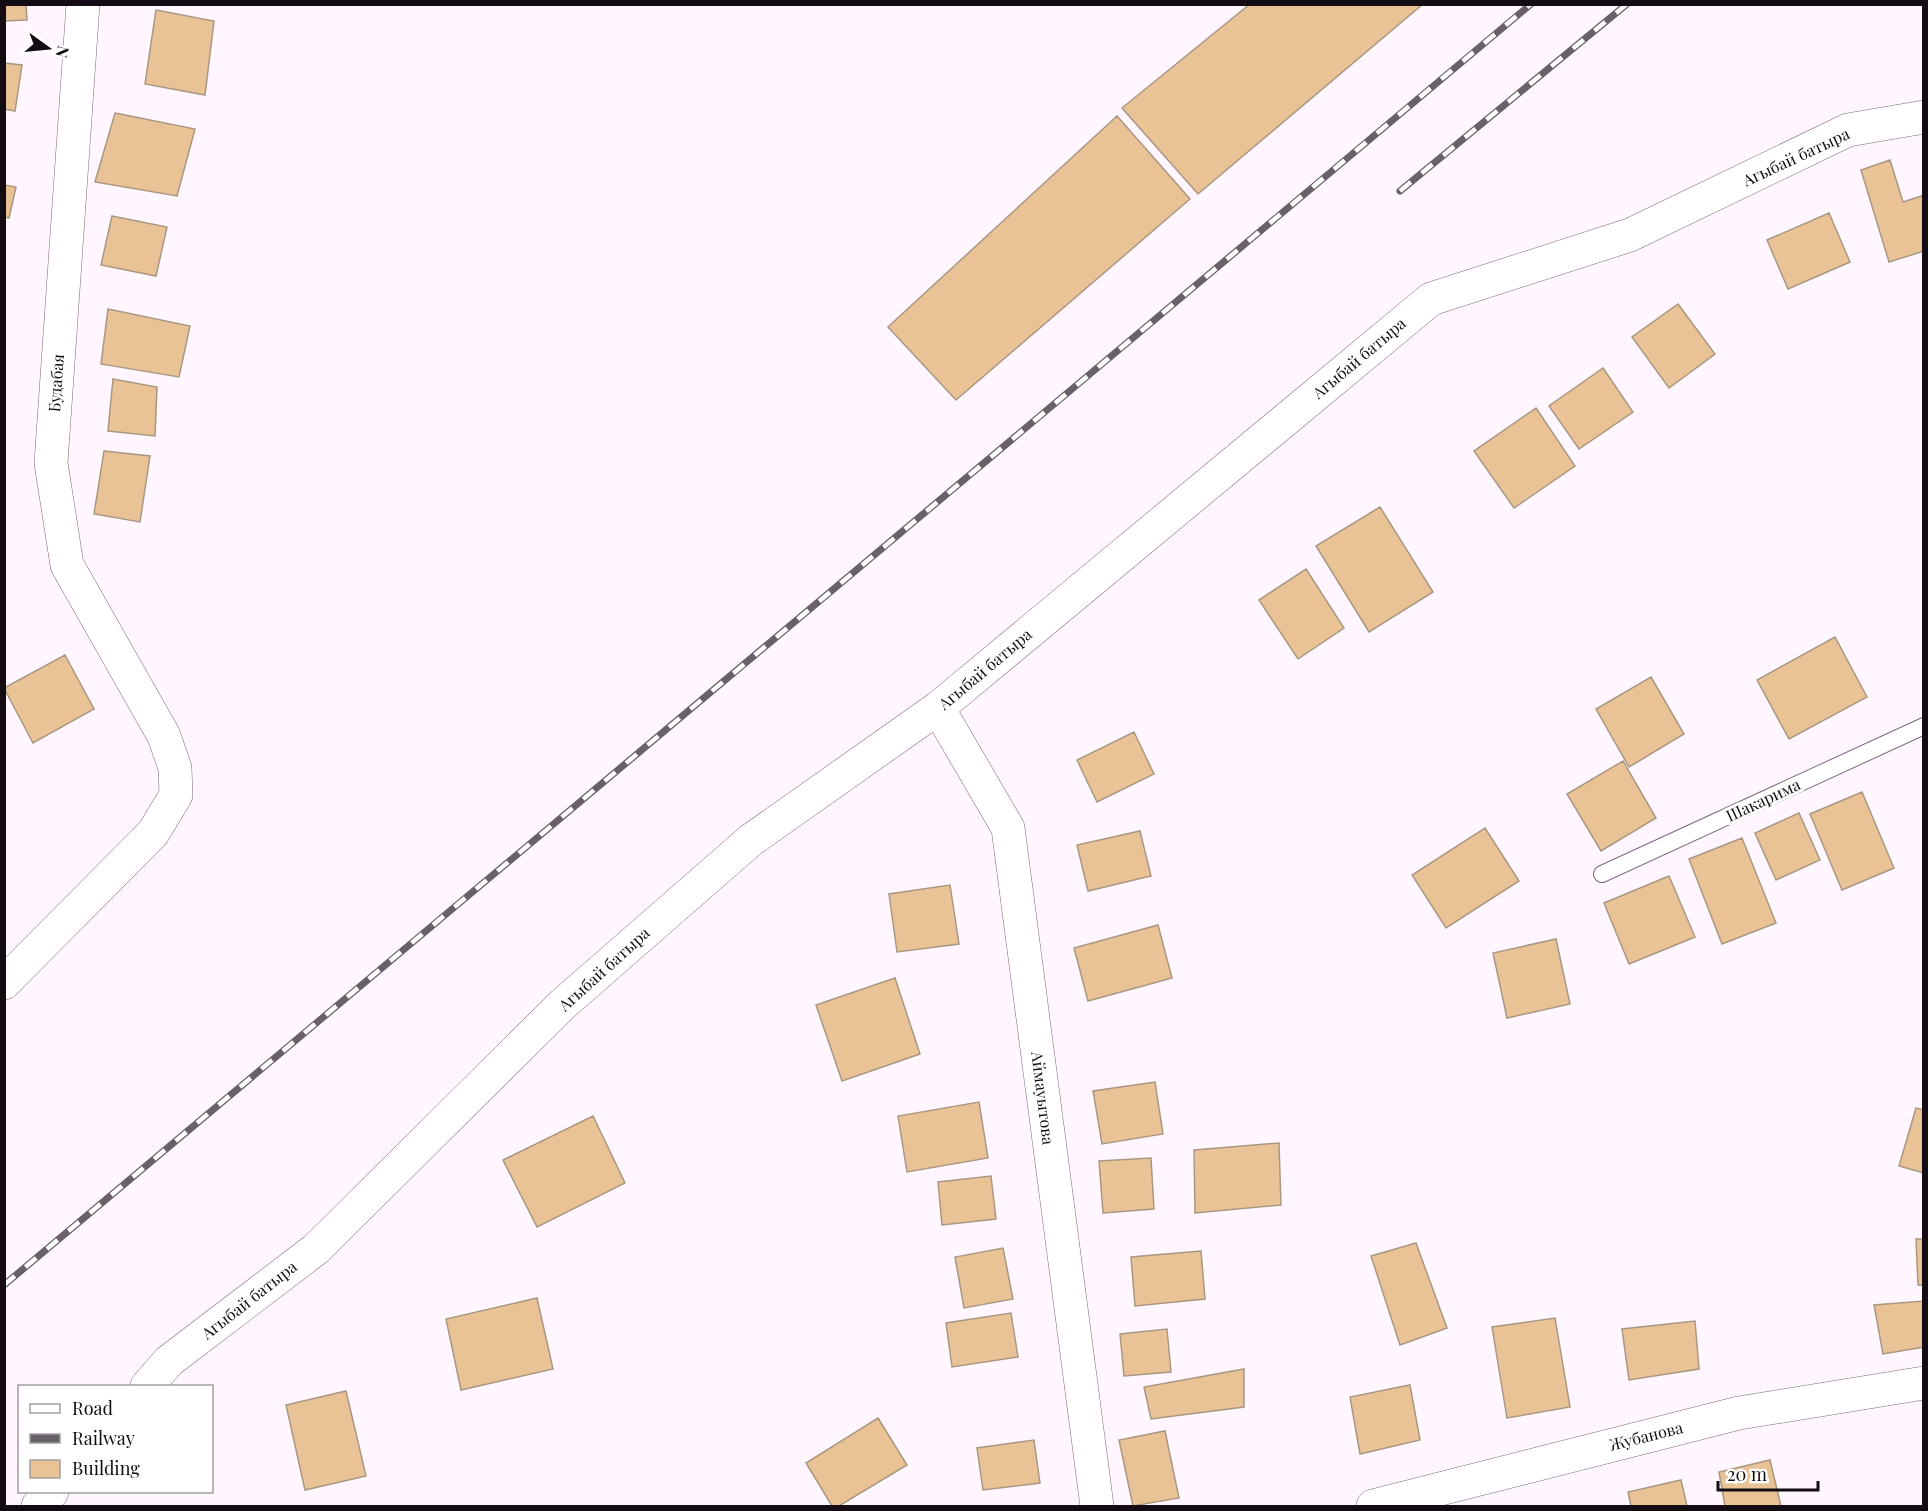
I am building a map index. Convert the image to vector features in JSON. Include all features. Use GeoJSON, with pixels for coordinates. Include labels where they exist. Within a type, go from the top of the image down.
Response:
{"type":"FeatureCollection","features":[{"type":"Feature","properties":{"kind":"street","name":"Будабая"},"geometry":{"type":"LineString","coordinates":[[4,983],[153,832],[176,795],[175,768],[164,736],[67,564],[51,463],[83,4]]}},
{"type":"Feature","properties":{"kind":"street","name":"Агыбай батыра"},"geometry":{"type":"LineString","coordinates":[[148,1385],[169,1361],[315,1249],[563,1004],[750,840],[938,708],[1431,299],[1630,235],[1848,130],[1923,117]]}},
{"type":"Feature","properties":{"kind":"street","name":"Аймауытова"},"geometry":{"type":"LineString","coordinates":[[938,708],[1008,828],[1096,1506]]}},
{"type":"Feature","properties":{"kind":"street","name":"Жубанова"},"geometry":{"type":"LineString","coordinates":[[1372,1506],[1739,1413],[1923,1383]]}},
{"type":"Feature","properties":{"kind":"street"},"geometry":{"type":"LineString","coordinates":[[38,1506],[50,1493]]}},
{"type":"Feature","properties":{"kind":"lane","name":"Шакарима"},"geometry":{"type":"LineString","coordinates":[[1602,874],[1923,726]]}},
{"type":"Feature","properties":{"kind":"building"},"geometry":{"type":"Polygon","coordinates":[[[4,4],[26,4],[27,20],[4,21],[4,4]]]}},
{"type":"Feature","properties":{"kind":"building"},"geometry":{"type":"Polygon","coordinates":[[[1250,4],[1423,4],[1198,194],[1122,108],[1250,4]]]}},
{"type":"Feature","properties":{"kind":"building"},"geometry":{"type":"Polygon","coordinates":[[[156,10],[214,21],[205,95],[145,84],[156,10]]]}},
{"type":"Feature","properties":{"kind":"building"},"geometry":{"type":"Polygon","coordinates":[[[4,63],[22,65],[15,111],[4,109],[4,63]]]}},
{"type":"Feature","properties":{"kind":"building"},"geometry":{"type":"Polygon","coordinates":[[[115,113],[195,129],[177,196],[95,182],[115,113]]]}},
{"type":"Feature","properties":{"kind":"building"},"geometry":{"type":"Polygon","coordinates":[[[1117,116],[1190,199],[956,400],[888,327],[1117,116]]]}},
{"type":"Feature","properties":{"kind":"building"},"geometry":{"type":"Polygon","coordinates":[[[1890,160],[1903,202],[1924,195],[1924,251],[1889,262],[1861,170],[1890,160]]]}},
{"type":"Feature","properties":{"kind":"building"},"geometry":{"type":"Polygon","coordinates":[[[4,185],[16,187],[9,218],[4,217],[4,185]]]}},
{"type":"Feature","properties":{"kind":"building"},"geometry":{"type":"Polygon","coordinates":[[[1829,213],[1850,262],[1788,289],[1767,240],[1829,213]]]}},
{"type":"Feature","properties":{"kind":"building"},"geometry":{"type":"Polygon","coordinates":[[[112,216],[167,227],[156,276],[101,265],[112,216]]]}},
{"type":"Feature","properties":{"kind":"building"},"geometry":{"type":"Polygon","coordinates":[[[1678,304],[1715,354],[1669,388],[1632,337],[1678,304]]]}},
{"type":"Feature","properties":{"kind":"building"},"geometry":{"type":"Polygon","coordinates":[[[108,309],[190,326],[179,377],[101,364],[108,309]]]}},
{"type":"Feature","properties":{"kind":"building"},"geometry":{"type":"Polygon","coordinates":[[[1603,368],[1633,412],[1579,449],[1549,406],[1603,368]]]}},
{"type":"Feature","properties":{"kind":"building"},"geometry":{"type":"Polygon","coordinates":[[[113,379],[157,387],[155,436],[108,431],[113,379]]]}},
{"type":"Feature","properties":{"kind":"building"},"geometry":{"type":"Polygon","coordinates":[[[1536,408],[1575,466],[1514,508],[1474,451],[1536,408]]]}},
{"type":"Feature","properties":{"kind":"building"},"geometry":{"type":"Polygon","coordinates":[[[104,451],[150,456],[140,522],[94,514],[104,451]]]}},
{"type":"Feature","properties":{"kind":"building"},"geometry":{"type":"Polygon","coordinates":[[[1380,507],[1433,592],[1369,632],[1316,546],[1380,507]]]}},
{"type":"Feature","properties":{"kind":"building"},"geometry":{"type":"Polygon","coordinates":[[[1306,569],[1344,628],[1298,659],[1259,600],[1306,569]]]}},
{"type":"Feature","properties":{"kind":"building"},"geometry":{"type":"Polygon","coordinates":[[[1835,637],[1867,697],[1789,739],[1757,680],[1835,637]]]}},
{"type":"Feature","properties":{"kind":"building"},"geometry":{"type":"Polygon","coordinates":[[[65,655],[94,709],[33,743],[4,688],[65,655]]]}},
{"type":"Feature","properties":{"kind":"building"},"geometry":{"type":"Polygon","coordinates":[[[1651,677],[1684,734],[1629,767],[1596,709],[1651,677]]]}},
{"type":"Feature","properties":{"kind":"building"},"geometry":{"type":"Polygon","coordinates":[[[1134,732],[1154,774],[1097,802],[1077,760],[1134,732]]]}},
{"type":"Feature","properties":{"kind":"building"},"geometry":{"type":"Polygon","coordinates":[[[1623,761],[1656,818],[1601,851],[1567,794],[1623,761]]]}},
{"type":"Feature","properties":{"kind":"building"},"geometry":{"type":"Polygon","coordinates":[[[1862,792],[1894,868],[1842,890],[1810,814],[1862,792]]]}},
{"type":"Feature","properties":{"kind":"building"},"geometry":{"type":"Polygon","coordinates":[[[1799,813],[1820,860],[1776,880],[1755,833],[1799,813]]]}},
{"type":"Feature","properties":{"kind":"building"},"geometry":{"type":"Polygon","coordinates":[[[1485,828],[1519,881],[1446,928],[1412,875],[1485,828]]]}},
{"type":"Feature","properties":{"kind":"building"},"geometry":{"type":"Polygon","coordinates":[[[1140,831],[1151,876],[1088,891],[1077,845],[1140,831]]]}},
{"type":"Feature","properties":{"kind":"building"},"geometry":{"type":"Polygon","coordinates":[[[1742,838],[1776,923],[1722,944],[1689,859],[1742,838]]]}},
{"type":"Feature","properties":{"kind":"building"},"geometry":{"type":"Polygon","coordinates":[[[1669,876],[1695,937],[1629,964],[1604,903],[1669,876]]]}},
{"type":"Feature","properties":{"kind":"building"},"geometry":{"type":"Polygon","coordinates":[[[950,885],[959,944],[897,952],[889,894],[950,885]]]}},
{"type":"Feature","properties":{"kind":"building"},"geometry":{"type":"Polygon","coordinates":[[[1158,925],[1172,978],[1088,1001],[1074,948],[1158,925]]]}},
{"type":"Feature","properties":{"kind":"building"},"geometry":{"type":"Polygon","coordinates":[[[1556,939],[1570,1004],[1507,1018],[1493,953],[1556,939]]]}},
{"type":"Feature","properties":{"kind":"building"},"geometry":{"type":"Polygon","coordinates":[[[895,978],[920,1054],[842,1081],[816,1005],[895,978]]]}},
{"type":"Feature","properties":{"kind":"building"},"geometry":{"type":"Polygon","coordinates":[[[1155,1082],[1163,1134],[1102,1144],[1093,1091],[1155,1082]]]}},
{"type":"Feature","properties":{"kind":"building"},"geometry":{"type":"Polygon","coordinates":[[[979,1102],[988,1158],[907,1172],[898,1116],[979,1102]]]}},
{"type":"Feature","properties":{"kind":"building"},"geometry":{"type":"Polygon","coordinates":[[[1916,1108],[1924,1110],[1924,1173],[1899,1166],[1916,1108]]]}},
{"type":"Feature","properties":{"kind":"building"},"geometry":{"type":"Polygon","coordinates":[[[593,1116],[625,1183],[537,1227],[503,1160],[593,1116]]]}},
{"type":"Feature","properties":{"kind":"building"},"geometry":{"type":"Polygon","coordinates":[[[1279,1143],[1281,1205],[1195,1213],[1194,1150],[1279,1143]]]}},
{"type":"Feature","properties":{"kind":"building"},"geometry":{"type":"Polygon","coordinates":[[[1151,1158],[1154,1209],[1103,1213],[1099,1161],[1151,1158]]]}},
{"type":"Feature","properties":{"kind":"building"},"geometry":{"type":"Polygon","coordinates":[[[991,1176],[996,1219],[942,1225],[938,1182],[991,1176]]]}},
{"type":"Feature","properties":{"kind":"building"},"geometry":{"type":"Polygon","coordinates":[[[1916,1239],[1924,1239],[1924,1285],[1918,1285],[1916,1239]]]}},
{"type":"Feature","properties":{"kind":"building"},"geometry":{"type":"Polygon","coordinates":[[[1416,1243],[1447,1328],[1400,1345],[1371,1256],[1416,1243]]]}},
{"type":"Feature","properties":{"kind":"building"},"geometry":{"type":"Polygon","coordinates":[[[1003,1248],[1013,1299],[964,1308],[955,1257],[1003,1248]]]}},
{"type":"Feature","properties":{"kind":"building"},"geometry":{"type":"Polygon","coordinates":[[[1201,1251],[1205,1299],[1135,1306],[1131,1257],[1201,1251]]]}},
{"type":"Feature","properties":{"kind":"building"},"geometry":{"type":"Polygon","coordinates":[[[537,1298],[553,1369],[461,1390],[446,1319],[537,1298]]]}},
{"type":"Feature","properties":{"kind":"building"},"geometry":{"type":"Polygon","coordinates":[[[1924,1301],[1924,1347],[1883,1354],[1874,1305],[1924,1301]]]}},
{"type":"Feature","properties":{"kind":"building"},"geometry":{"type":"Polygon","coordinates":[[[1011,1313],[1018,1357],[952,1367],[946,1323],[1011,1313]]]}},
{"type":"Feature","properties":{"kind":"building"},"geometry":{"type":"Polygon","coordinates":[[[1555,1318],[1570,1407],[1507,1418],[1492,1327],[1555,1318]]]}},
{"type":"Feature","properties":{"kind":"building"},"geometry":{"type":"Polygon","coordinates":[[[1695,1321],[1699,1369],[1629,1380],[1622,1329],[1695,1321]]]}},
{"type":"Feature","properties":{"kind":"building"},"geometry":{"type":"Polygon","coordinates":[[[1167,1329],[1171,1372],[1124,1376],[1120,1334],[1167,1329]]]}},
{"type":"Feature","properties":{"kind":"building"},"geometry":{"type":"Polygon","coordinates":[[[1244,1369],[1244,1407],[1151,1419],[1144,1387],[1244,1369]]]}},
{"type":"Feature","properties":{"kind":"building"},"geometry":{"type":"Polygon","coordinates":[[[1410,1385],[1420,1440],[1360,1454],[1350,1397],[1410,1385]]]}},
{"type":"Feature","properties":{"kind":"building"},"geometry":{"type":"Polygon","coordinates":[[[346,1391],[366,1476],[305,1490],[286,1405],[346,1391]]]}},
{"type":"Feature","properties":{"kind":"building"},"geometry":{"type":"Polygon","coordinates":[[[878,1418],[907,1465],[839,1506],[832,1506],[806,1463],[878,1418]]]}},
{"type":"Feature","properties":{"kind":"building"},"geometry":{"type":"Polygon","coordinates":[[[1165,1431],[1179,1498],[1133,1506],[1119,1440],[1165,1431]]]}},
{"type":"Feature","properties":{"kind":"building"},"geometry":{"type":"Polygon","coordinates":[[[1034,1440],[1040,1483],[983,1490],[977,1448],[1034,1440]]]}},
{"type":"Feature","properties":{"kind":"building"},"geometry":{"type":"Polygon","coordinates":[[[1770,1460],[1781,1506],[1725,1506],[1719,1472],[1770,1460]]]}},
{"type":"Feature","properties":{"kind":"building"},"geometry":{"type":"Polygon","coordinates":[[[1681,1480],[1687,1506],[1631,1506],[1628,1492],[1681,1480]]]}},
{"type":"Feature","properties":{"kind":"railway"},"geometry":{"type":"LineString","coordinates":[[4,1285],[1531,4]]}},
{"type":"Feature","properties":{"kind":"railway"},"geometry":{"type":"LineString","coordinates":[[1400,191],[1627,4]]}}]}
